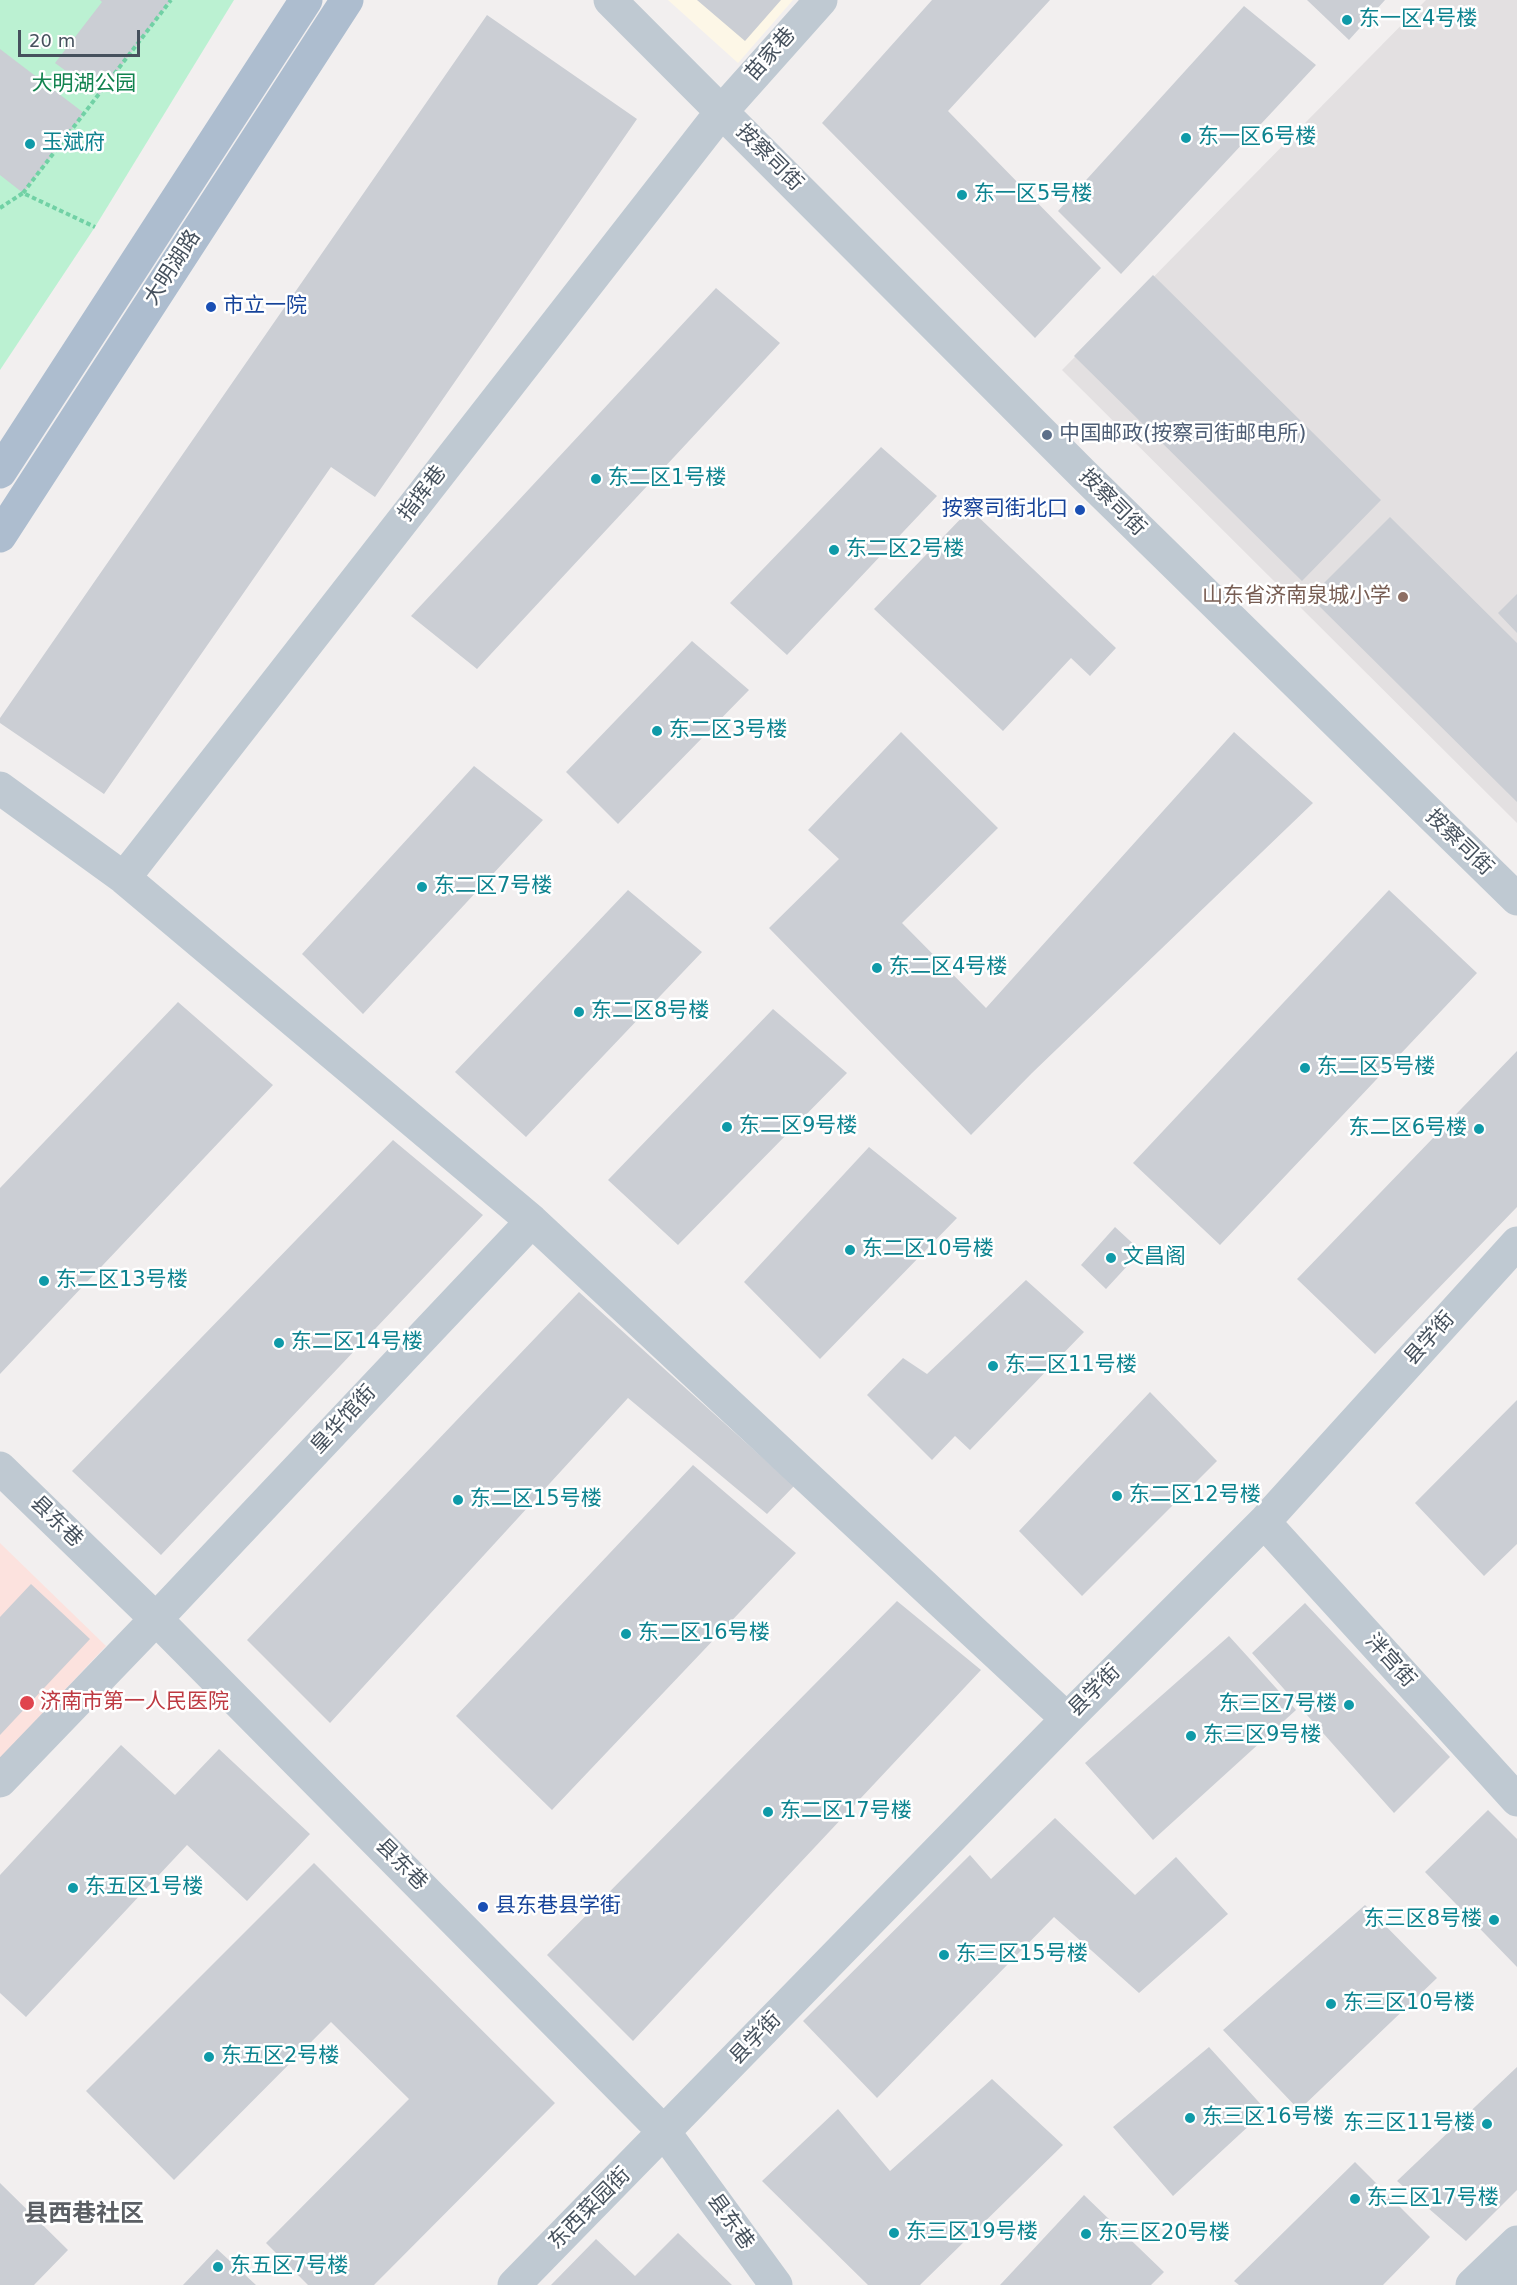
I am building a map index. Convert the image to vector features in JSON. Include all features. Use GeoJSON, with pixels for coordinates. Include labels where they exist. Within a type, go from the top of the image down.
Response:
{"type":"FeatureCollection","features":[{"type":"Feature","properties":{"kind":"main road","name":"大明湖路"},"geometry":{"type":"LineString","coordinates":[[0,472],[306,0]]}},
{"type":"Feature","properties":{"kind":"main road","name":"大明湖路"},"geometry":{"type":"LineString","coordinates":[[0,536],[347,0]]}},
{"type":"Feature","properties":{"kind":"street","name":"按察司街"},"geometry":{"type":"LineString","coordinates":[[610,0],[1084,475],[1517,899]]}},
{"type":"Feature","properties":{"kind":"street","name":"苗家巷"},"geometry":{"type":"LineString","coordinates":[[722,111],[821,0]]}},
{"type":"Feature","properties":{"kind":"street","name":"指挥巷"},"geometry":{"type":"LineString","coordinates":[[124,878],[722,111]]}},
{"type":"Feature","properties":{"kind":"street"},"geometry":{"type":"LineString","coordinates":[[0,788],[124,878],[532,1221],[1067,1719]]}},
{"type":"Feature","properties":{"kind":"street","name":"皇华馆街"},"geometry":{"type":"LineString","coordinates":[[0,1781],[156,1620],[532,1221]]}},
{"type":"Feature","properties":{"kind":"street","name":"县学街"},"geometry":{"type":"LineString","coordinates":[[665,2133],[1067,1719],[1264,1522],[1517,1243]]}},
{"type":"Feature","properties":{"kind":"street","name":"县东巷"},"geometry":{"type":"LineString","coordinates":[[0,1468],[156,1620],[665,2133],[776,2285]]}},
{"type":"Feature","properties":{"kind":"street","name":"泮宫街"},"geometry":{"type":"LineString","coordinates":[[1264,1522],[1517,1800]]}},
{"type":"Feature","properties":{"kind":"street","name":"东西菜园街"},"geometry":{"type":"LineString","coordinates":[[514,2285],[665,2133]]}},
{"type":"Feature","properties":{"kind":"street"},"geometry":{"type":"LineString","coordinates":[[1472,2285],[1510,2262]]}},
{"type":"Feature","properties":{"kind":"path"},"geometry":{"type":"LineString","coordinates":[[0,208],[23,193],[171,0]]}},
{"type":"Feature","properties":{"kind":"path"},"geometry":{"type":"LineString","coordinates":[[23,193],[94,227]]}},
{"type":"Feature","properties":{"kind":"shaded area"},"geometry":{"type":"Polygon","coordinates":[[[668,0],[793,0],[738,63],[668,0]]]}},
{"type":"Feature","properties":{"kind":"shaded area","name":"山东省济南泉城小学"},"geometry":{"type":"Polygon","coordinates":[[[1426,0],[1517,0],[1517,823],[1062,370],[1426,0]]]}},
{"type":"Feature","properties":{"kind":"shaded area","name":"济南市第一人民医院"},"geometry":{"type":"Polygon","coordinates":[[[0,1543],[106,1646],[0,1759],[0,1543]]]}},
{"type":"Feature","properties":{"kind":"green space","name":"大明湖公园"},"geometry":{"type":"Polygon","coordinates":[[[0,0],[234,0],[95,227],[0,370],[0,0]]]}},
{"type":"Feature","properties":{"kind":"building"},"geometry":{"type":"Polygon","coordinates":[[[100,0],[171,0],[99,95],[55,63],[102,2],[100,0]]]}},
{"type":"Feature","properties":{"kind":"building"},"geometry":{"type":"Polygon","coordinates":[[[697,0],[781,0],[745,41],[697,0]]]}},
{"type":"Feature","properties":{"kind":"building","name":"东一区5号楼"},"geometry":{"type":"Polygon","coordinates":[[[932,0],[1050,0],[948,111],[1101,268],[1035,338],[822,123],[932,0]]]}},
{"type":"Feature","properties":{"kind":"building","name":"东一区4号楼"},"geometry":{"type":"Polygon","coordinates":[[[1307,0],[1385,0],[1349,40],[1307,0]]]}},
{"type":"Feature","properties":{"kind":"building","name":"东一区6号楼"},"geometry":{"type":"Polygon","coordinates":[[[1244,6],[1316,65],[1121,274],[1058,211],[1244,6]]]}},
{"type":"Feature","properties":{"kind":"building"},"geometry":{"type":"Polygon","coordinates":[[[487,15],[637,119],[375,497],[331,467],[104,794],[0,723],[0,718],[487,15]]]}},
{"type":"Feature","properties":{"kind":"building","name":"玉斌府"},"geometry":{"type":"Polygon","coordinates":[[[0,49],[84,113],[23,193],[0,175],[0,49]]]}},
{"type":"Feature","properties":{"kind":"building"},"geometry":{"type":"Polygon","coordinates":[[[1153,275],[1381,500],[1302,581],[1074,356],[1153,275]]]}},
{"type":"Feature","properties":{"kind":"building","name":"东二区1号楼"},"geometry":{"type":"Polygon","coordinates":[[[716,288],[780,343],[477,669],[411,616],[716,288]]]}},
{"type":"Feature","properties":{"kind":"building","name":"东二区2号楼"},"geometry":{"type":"Polygon","coordinates":[[[881,447],[937,496],[787,655],[730,603],[881,447]]]}},
{"type":"Feature","properties":{"kind":"building"},"geometry":{"type":"Polygon","coordinates":[[[970,509],[1116,648],[1090,676],[1071,658],[1003,731],[874,609],[970,509]]]}},
{"type":"Feature","properties":{"kind":"building"},"geometry":{"type":"Polygon","coordinates":[[[1390,517],[1517,643],[1517,802],[1310,597],[1390,517]]]}},
{"type":"Feature","properties":{"kind":"building"},"geometry":{"type":"Polygon","coordinates":[[[1517,594],[1517,633],[1498,613],[1517,594]]]}},
{"type":"Feature","properties":{"kind":"building","name":"东二区3号楼"},"geometry":{"type":"Polygon","coordinates":[[[692,641],[749,690],[618,824],[566,772],[692,641]]]}},
{"type":"Feature","properties":{"kind":"building","name":"东二区4号楼"},"geometry":{"type":"Polygon","coordinates":[[[901,732],[998,828],[902,923],[986,1008],[1234,732],[1313,803],[1032,1073],[971,1135],[769,928],[839,859],[808,830],[901,732]]]}},
{"type":"Feature","properties":{"kind":"building","name":"东二区7号楼"},"geometry":{"type":"Polygon","coordinates":[[[474,766],[543,820],[363,1014],[302,954],[474,766]]]}},
{"type":"Feature","properties":{"kind":"building","name":"东二区8号楼"},"geometry":{"type":"Polygon","coordinates":[[[628,890],[702,952],[526,1137],[455,1072],[628,890]]]}},
{"type":"Feature","properties":{"kind":"building","name":"东二区5号楼"},"geometry":{"type":"Polygon","coordinates":[[[1389,890],[1477,973],[1220,1245],[1133,1163],[1389,890]]]}},
{"type":"Feature","properties":{"kind":"building","name":"东二区13号楼"},"geometry":{"type":"Polygon","coordinates":[[[178,1002],[273,1085],[0,1374],[0,1188],[178,1002]]]}},
{"type":"Feature","properties":{"kind":"building","name":"东二区9号楼"},"geometry":{"type":"Polygon","coordinates":[[[773,1009],[847,1073],[678,1245],[608,1180],[773,1009]]]}},
{"type":"Feature","properties":{"kind":"building","name":"东二区6号楼"},"geometry":{"type":"Polygon","coordinates":[[[1517,1051],[1517,1207],[1375,1354],[1297,1279],[1517,1051]]]}},
{"type":"Feature","properties":{"kind":"building","name":"东二区14号楼"},"geometry":{"type":"Polygon","coordinates":[[[393,1140],[483,1215],[161,1555],[72,1471],[393,1140]]]}},
{"type":"Feature","properties":{"kind":"building","name":"东二区10号楼"},"geometry":{"type":"Polygon","coordinates":[[[869,1147],[957,1218],[820,1359],[744,1282],[869,1147]]]}},
{"type":"Feature","properties":{"kind":"building","name":"文昌阁"},"geometry":{"type":"Polygon","coordinates":[[[1115,1227],[1141,1251],[1106,1289],[1081,1265],[1115,1227]]]}},
{"type":"Feature","properties":{"kind":"building","name":"东二区11号楼"},"geometry":{"type":"Polygon","coordinates":[[[1026,1280],[1084,1332],[970,1450],[955,1436],[932,1460],[867,1395],[903,1358],[927,1374],[1026,1280]]]}},
{"type":"Feature","properties":{"kind":"building","name":"东二区15号楼"},"geometry":{"type":"Polygon","coordinates":[[[579,1292],[794,1486],[767,1514],[628,1398],[330,1723],[247,1640],[579,1292]]]}},
{"type":"Feature","properties":{"kind":"building","name":"东二区12号楼"},"geometry":{"type":"Polygon","coordinates":[[[1150,1392],[1217,1461],[1082,1596],[1019,1531],[1150,1392]]]}},
{"type":"Feature","properties":{"kind":"building"},"geometry":{"type":"Polygon","coordinates":[[[1517,1400],[1517,1544],[1484,1576],[1415,1503],[1517,1400]]]}},
{"type":"Feature","properties":{"kind":"building","name":"东二区16号楼"},"geometry":{"type":"Polygon","coordinates":[[[693,1465],[796,1553],[552,1810],[456,1716],[693,1465]]]}},
{"type":"Feature","properties":{"kind":"building","name":"济南市第一人民医院"},"geometry":{"type":"Polygon","coordinates":[[[31,1584],[90,1639],[0,1735],[0,1617],[31,1584]]]}},
{"type":"Feature","properties":{"kind":"building","name":"东二区17号楼"},"geometry":{"type":"Polygon","coordinates":[[[897,1601],[981,1670],[633,2041],[547,1955],[897,1601]]]}},
{"type":"Feature","properties":{"kind":"building","name":"东三区7号楼"},"geometry":{"type":"Polygon","coordinates":[[[1305,1603],[1450,1757],[1394,1813],[1252,1653],[1305,1603]]]}},
{"type":"Feature","properties":{"kind":"building","name":"东三区9号楼"},"geometry":{"type":"Polygon","coordinates":[[[1229,1636],[1296,1710],[1153,1840],[1085,1763],[1229,1636]]]}},
{"type":"Feature","properties":{"kind":"building","name":"东五区1号楼"},"geometry":{"type":"Polygon","coordinates":[[[121,1745],[175,1795],[219,1749],[310,1834],[247,1901],[187,1845],[26,2017],[0,1993],[0,1875],[121,1745]]]}},
{"type":"Feature","properties":{"kind":"building","name":"东三区8号楼"},"geometry":{"type":"Polygon","coordinates":[[[1488,1810],[1517,1839],[1517,1967],[1425,1872],[1488,1810]]]}},
{"type":"Feature","properties":{"kind":"building","name":"东三区15号楼"},"geometry":{"type":"Polygon","coordinates":[[[1055,1818],[1135,1895],[1176,1857],[1228,1914],[1139,1993],[1054,1917],[877,2098],[803,2021],[970,1855],[991,1879],[1055,1818]]]}},
{"type":"Feature","properties":{"kind":"building","name":"东五区2号楼"},"geometry":{"type":"Polygon","coordinates":[[[314,1863],[555,2103],[374,2285],[308,2285],[266,2243],[409,2099],[331,2022],[174,2180],[86,2091],[314,1863]]]}},
{"type":"Feature","properties":{"kind":"building","name":"东三区10号楼"},"geometry":{"type":"Polygon","coordinates":[[[1365,1905],[1437,1978],[1299,2110],[1223,2030],[1365,1905]]]}},
{"type":"Feature","properties":{"kind":"building","name":"东三区16号楼"},"geometry":{"type":"Polygon","coordinates":[[[1209,2047],[1266,2110],[1173,2196],[1113,2127],[1209,2047]]]}},
{"type":"Feature","properties":{"kind":"building","name":"东三区11号楼"},"geometry":{"type":"Polygon","coordinates":[[[1517,2067],[1517,2190],[1466,2241],[1397,2181],[1517,2067]]]}},
{"type":"Feature","properties":{"kind":"building","name":"东三区19号楼"},"geometry":{"type":"Polygon","coordinates":[[[992,2079],[1063,2145],[920,2285],[868,2285],[762,2181],[838,2109],[890,2171],[992,2079]]]}},
{"type":"Feature","properties":{"kind":"building","name":"东三区17号楼"},"geometry":{"type":"Polygon","coordinates":[[[1355,2162],[1430,2237],[1383,2285],[1239,2285],[1234,2281],[1355,2162]]]}},
{"type":"Feature","properties":{"kind":"building"},"geometry":{"type":"Polygon","coordinates":[[[0,2183],[68,2250],[34,2285],[0,2285],[0,2183]]]}},
{"type":"Feature","properties":{"kind":"building","name":"东三区20号楼"},"geometry":{"type":"Polygon","coordinates":[[[1084,2195],[1164,2272],[1151,2285],[1000,2285],[1084,2195]]]}},
{"type":"Feature","properties":{"kind":"building"},"geometry":{"type":"Polygon","coordinates":[[[678,2233],[732,2285],[551,2285],[596,2239],[635,2276],[678,2233]]]}},
{"type":"Feature","properties":{"kind":"building","name":"东五区7号楼"},"geometry":{"type":"Polygon","coordinates":[[[217,2249],[256,2285],[183,2285],[217,2249]]]}},
{"type":"Feature","properties":{"kind":"place","name":"东一区4号楼"},"geometry":{"type":"Point","coordinates":[1347,20]}},
{"type":"Feature","properties":{"kind":"place","name":"东一区6号楼"},"geometry":{"type":"Point","coordinates":[1186,138]}},
{"type":"Feature","properties":{"kind":"place","name":"玉斌府"},"geometry":{"type":"Point","coordinates":[30,144]}},
{"type":"Feature","properties":{"kind":"place","name":"东一区5号楼"},"geometry":{"type":"Point","coordinates":[962,195]}},
{"type":"Feature","properties":{"kind":"place","name":"市立一院"},"geometry":{"type":"Point","coordinates":[211,307]}},
{"type":"Feature","properties":{"kind":"place","name":"中国邮政(按察司街邮电所)"},"geometry":{"type":"Point","coordinates":[1047,435]}},
{"type":"Feature","properties":{"kind":"place","name":"东二区1号楼"},"geometry":{"type":"Point","coordinates":[596,479]}},
{"type":"Feature","properties":{"kind":"place","name":"按察司街北口"},"geometry":{"type":"Point","coordinates":[1080,510]}},
{"type":"Feature","properties":{"kind":"place","name":"东二区2号楼"},"geometry":{"type":"Point","coordinates":[834,550]}},
{"type":"Feature","properties":{"kind":"place","name":"山东省济南泉城小学"},"geometry":{"type":"Point","coordinates":[1403,597]}},
{"type":"Feature","properties":{"kind":"place","name":"东二区3号楼"},"geometry":{"type":"Point","coordinates":[657,731]}},
{"type":"Feature","properties":{"kind":"place","name":"东二区7号楼"},"geometry":{"type":"Point","coordinates":[422,887]}},
{"type":"Feature","properties":{"kind":"place","name":"东二区4号楼"},"geometry":{"type":"Point","coordinates":[877,968]}},
{"type":"Feature","properties":{"kind":"place","name":"东二区8号楼"},"geometry":{"type":"Point","coordinates":[579,1012]}},
{"type":"Feature","properties":{"kind":"place","name":"东二区5号楼"},"geometry":{"type":"Point","coordinates":[1305,1068]}},
{"type":"Feature","properties":{"kind":"place","name":"东二区9号楼"},"geometry":{"type":"Point","coordinates":[727,1127]}},
{"type":"Feature","properties":{"kind":"place","name":"东二区6号楼"},"geometry":{"type":"Point","coordinates":[1479,1129]}},
{"type":"Feature","properties":{"kind":"place","name":"东二区10号楼"},"geometry":{"type":"Point","coordinates":[850,1250]}},
{"type":"Feature","properties":{"kind":"place","name":"文昌阁"},"geometry":{"type":"Point","coordinates":[1111,1258]}},
{"type":"Feature","properties":{"kind":"place","name":"东二区13号楼"},"geometry":{"type":"Point","coordinates":[44,1281]}},
{"type":"Feature","properties":{"kind":"place","name":"东二区14号楼"},"geometry":{"type":"Point","coordinates":[279,1343]}},
{"type":"Feature","properties":{"kind":"place","name":"东二区11号楼"},"geometry":{"type":"Point","coordinates":[993,1366]}},
{"type":"Feature","properties":{"kind":"place","name":"东二区12号楼"},"geometry":{"type":"Point","coordinates":[1117,1496]}},
{"type":"Feature","properties":{"kind":"place","name":"东二区15号楼"},"geometry":{"type":"Point","coordinates":[458,1500]}},
{"type":"Feature","properties":{"kind":"place","name":"东二区16号楼"},"geometry":{"type":"Point","coordinates":[626,1634]}},
{"type":"Feature","properties":{"kind":"place","name":"济南市第一人民医院"},"geometry":{"type":"Point","coordinates":[27,1703]}},
{"type":"Feature","properties":{"kind":"place","name":"东三区7号楼"},"geometry":{"type":"Point","coordinates":[1349,1705]}},
{"type":"Feature","properties":{"kind":"place","name":"东三区9号楼"},"geometry":{"type":"Point","coordinates":[1191,1736]}},
{"type":"Feature","properties":{"kind":"place","name":"东二区17号楼"},"geometry":{"type":"Point","coordinates":[768,1812]}},
{"type":"Feature","properties":{"kind":"place","name":"东五区1号楼"},"geometry":{"type":"Point","coordinates":[73,1888]}},
{"type":"Feature","properties":{"kind":"place","name":"县东巷县学街"},"geometry":{"type":"Point","coordinates":[483,1907]}},
{"type":"Feature","properties":{"kind":"place","name":"东三区8号楼"},"geometry":{"type":"Point","coordinates":[1494,1920]}},
{"type":"Feature","properties":{"kind":"place","name":"东三区15号楼"},"geometry":{"type":"Point","coordinates":[944,1955]}},
{"type":"Feature","properties":{"kind":"place","name":"东三区10号楼"},"geometry":{"type":"Point","coordinates":[1331,2004]}},
{"type":"Feature","properties":{"kind":"place","name":"东五区2号楼"},"geometry":{"type":"Point","coordinates":[209,2057]}},
{"type":"Feature","properties":{"kind":"place","name":"东三区16号楼"},"geometry":{"type":"Point","coordinates":[1190,2118]}},
{"type":"Feature","properties":{"kind":"place","name":"东三区11号楼"},"geometry":{"type":"Point","coordinates":[1487,2124]}},
{"type":"Feature","properties":{"kind":"place","name":"东三区17号楼"},"geometry":{"type":"Point","coordinates":[1355,2199]}},
{"type":"Feature","properties":{"kind":"place","name":"东三区19号楼"},"geometry":{"type":"Point","coordinates":[894,2233]}},
{"type":"Feature","properties":{"kind":"place","name":"东三区20号楼"},"geometry":{"type":"Point","coordinates":[1086,2234]}},
{"type":"Feature","properties":{"kind":"place","name":"东五区7号楼"},"geometry":{"type":"Point","coordinates":[218,2267]}},
{"type":"Feature","properties":{"kind":"district","name":"县西巷社区"},"geometry":{"type":"Point","coordinates":[84,2215]}}]}
